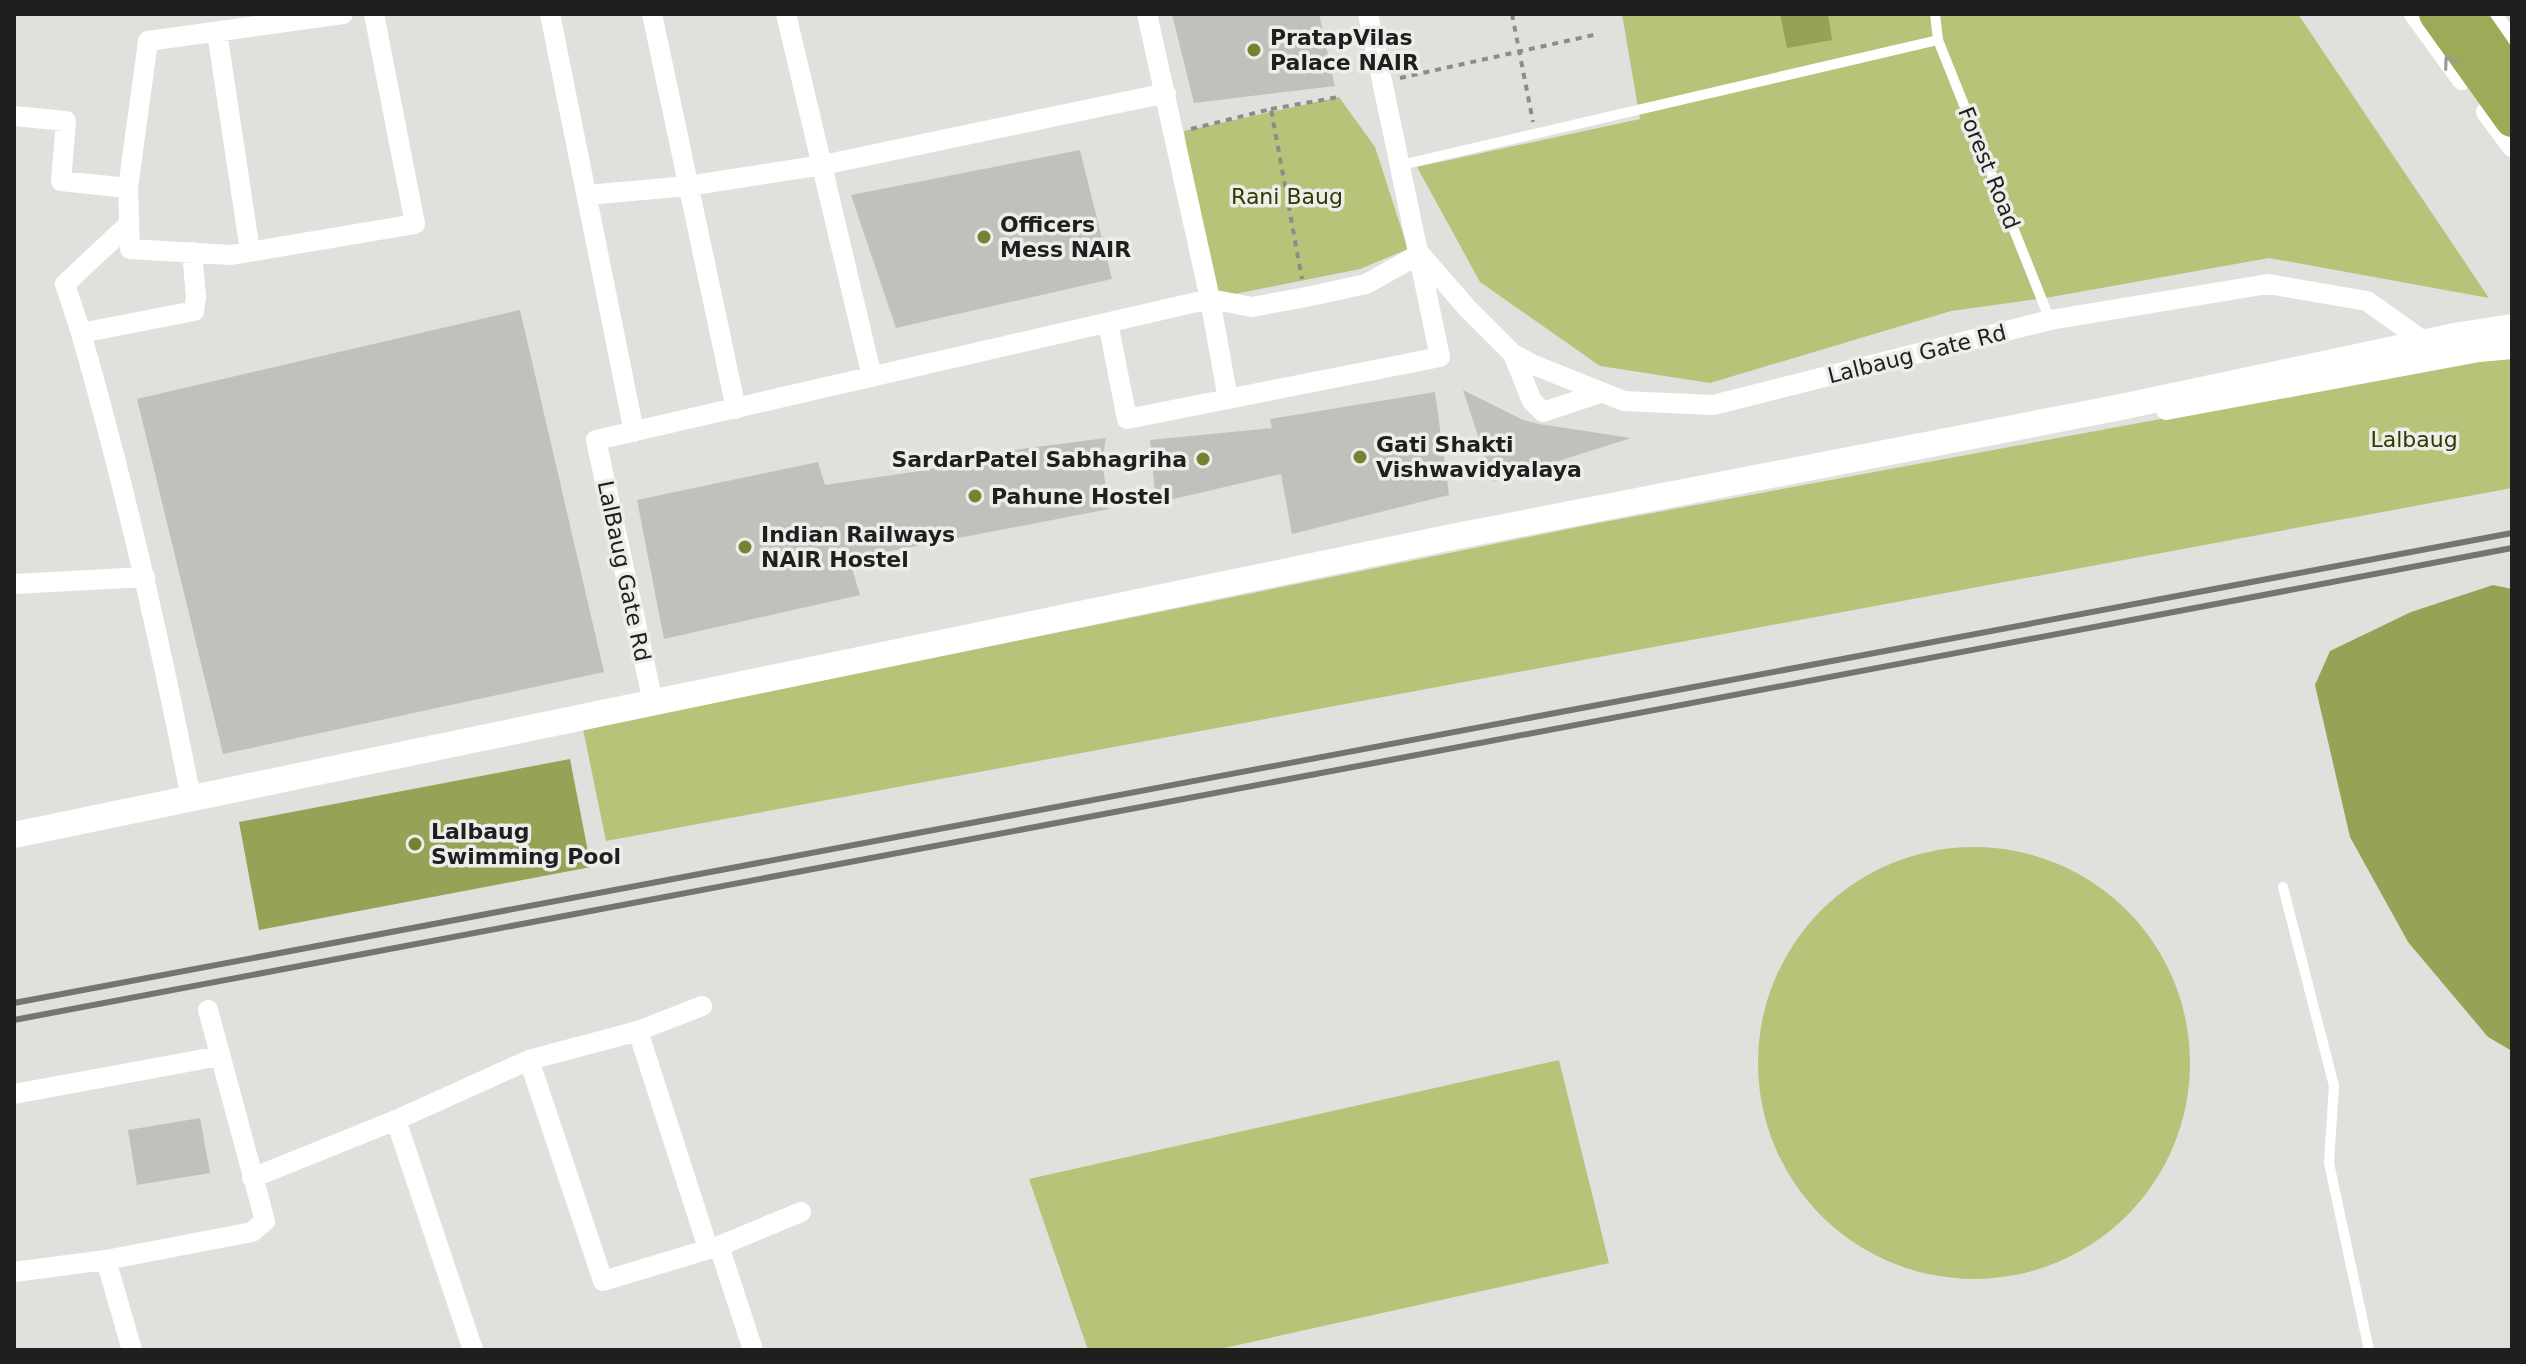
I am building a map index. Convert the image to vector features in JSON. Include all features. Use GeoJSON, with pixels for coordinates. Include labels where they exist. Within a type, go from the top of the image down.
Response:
{"type":"FeatureCollection","features":[{"type":"Feature","properties":{"kind":"highway"},"geometry":{"type":"LineString","coordinates":[[2436,14],[2512,120]]}},
{"type":"Feature","properties":{"kind":"highway"},"geometry":{"type":"LineString","coordinates":[[2468,14],[2512,77]]}},
{"type":"Feature","properties":{"kind":"street"},"geometry":{"type":"LineString","coordinates":[[343,14],[148,41],[128,188],[130,249],[231,255],[415,224],[374,14]]}},
{"type":"Feature","properties":{"kind":"street"},"geometry":{"type":"LineString","coordinates":[[550,14],[634,432],[1210,299],[1252,307],[1366,284],[1420,254]]}},
{"type":"Feature","properties":{"kind":"street"},"geometry":{"type":"LineString","coordinates":[[652,14],[736,409]]}},
{"type":"Feature","properties":{"kind":"street"},"geometry":{"type":"LineString","coordinates":[[786,14],[872,377]]}},
{"type":"Feature","properties":{"kind":"street"},"geometry":{"type":"LineString","coordinates":[[1147,14],[1210,299],[1228,399]]}},
{"type":"Feature","properties":{"kind":"street"},"geometry":{"type":"LineString","coordinates":[[1108,323],[1127,419],[1440,357],[1368,14]]}},
{"type":"Feature","properties":{"kind":"street"},"geometry":{"type":"LineString","coordinates":[[2414,14],[2512,147]]}},
{"type":"Feature","properties":{"kind":"street"},"geometry":{"type":"LineString","coordinates":[[2491,14],[2511,38]]}},
{"type":"Feature","properties":{"kind":"street"},"geometry":{"type":"LineString","coordinates":[[217,32],[250,251]]}},
{"type":"Feature","properties":{"kind":"street"},"geometry":{"type":"LineString","coordinates":[[587,195],[688,186],[823,165],[1166,93]]}},
{"type":"Feature","properties":{"kind":"street"},"geometry":{"type":"LineString","coordinates":[[14,116],[66,121],[61,181],[128,188]]}},
{"type":"Feature","properties":{"kind":"street"},"geometry":{"type":"LineString","coordinates":[[129,224],[65,284],[116,453],[191,798]]}},
{"type":"Feature","properties":{"kind":"street"},"geometry":{"type":"LineString","coordinates":[[81,333],[194,311],[196,297],[192,252]]}},
{"type":"Feature","properties":{"kind":"street","name":"Lalbaug Gate Rd"},"geometry":{"type":"LineString","coordinates":[[1420,254],[1513,354],[1624,401],[1713,405],[2050,320],[2268,284],[2367,301],[2447,358]]}},
{"type":"Feature","properties":{"kind":"street"},"geometry":{"type":"LineString","coordinates":[[14,835],[1452,537],[2121,407],[2460,335],[2512,327]]}},
{"type":"Feature","properties":{"kind":"street"},"geometry":{"type":"LineString","coordinates":[[1452,537],[1487,538],[2502,350]]}},
{"type":"Feature","properties":{"kind":"street"},"geometry":{"type":"LineString","coordinates":[[1513,354],[1532,401],[1543,412],[1600,393]]}},
{"type":"Feature","properties":{"kind":"street","name":"LalBaug Gate Rd"},"geometry":{"type":"LineString","coordinates":[[634,432],[596,440],[653,702]]}},
{"type":"Feature","properties":{"kind":"street"},"geometry":{"type":"LineString","coordinates":[[14,584],[145,577]]}},
{"type":"Feature","properties":{"kind":"street"},"geometry":{"type":"LineString","coordinates":[[252,1178],[396,1120],[529,1060],[638,1031],[702,1006]]}},
{"type":"Feature","properties":{"kind":"street"},"geometry":{"type":"LineString","coordinates":[[14,1272],[106,1260],[252,1232],[265,1221],[208,1010]]}},
{"type":"Feature","properties":{"kind":"street"},"geometry":{"type":"LineString","coordinates":[[638,1031],[713,1247],[753,1350]]}},
{"type":"Feature","properties":{"kind":"street"},"geometry":{"type":"LineString","coordinates":[[14,1094],[220,1056]]}},
{"type":"Feature","properties":{"kind":"street"},"geometry":{"type":"LineString","coordinates":[[529,1060],[603,1281],[713,1247],[801,1212]]}},
{"type":"Feature","properties":{"kind":"street"},"geometry":{"type":"LineString","coordinates":[[396,1120],[473,1350]]}},
{"type":"Feature","properties":{"kind":"street"},"geometry":{"type":"LineString","coordinates":[[106,1260],[132,1350]]}},
{"type":"Feature","properties":{"kind":"lane","name":"Forest Road"},"geometry":{"type":"LineString","coordinates":[[1935,14],[1938,40],[2050,320]]}},
{"type":"Feature","properties":{"kind":"lane"},"geometry":{"type":"LineString","coordinates":[[1401,165],[1938,40]]}},
{"type":"Feature","properties":{"kind":"lane"},"geometry":{"type":"LineString","coordinates":[[2502,350],[2512,337]]}},
{"type":"Feature","properties":{"kind":"lane"},"geometry":{"type":"LineString","coordinates":[[2283,887],[2334,1086],[2329,1163],[2369,1350]]}},
{"type":"Feature","properties":{"kind":"path"},"geometry":{"type":"LineString","coordinates":[[1512,14],[1536,135]]}},
{"type":"Feature","properties":{"kind":"path"},"geometry":{"type":"LineString","coordinates":[[1394,79],[1598,34]]}},
{"type":"Feature","properties":{"kind":"path"},"geometry":{"type":"LineString","coordinates":[[1174,134],[1271,109],[1339,97]]}},
{"type":"Feature","properties":{"kind":"path"},"geometry":{"type":"LineString","coordinates":[[1271,109],[1306,297]]}},
{"type":"Feature","properties":{"kind":"green space"},"geometry":{"type":"Polygon","coordinates":[[[1622,14],[2298,14],[2489,298],[2269,258],[2051,297],[1951,311],[1710,383],[1600,366],[1480,282],[1417,167],[1640,119],[1622,14]]]}},
{"type":"Feature","properties":{"kind":"green space","name":"Rani Baug"},"geometry":{"type":"Polygon","coordinates":[[[1339,97],[1375,147],[1408,249],[1360,269],[1210,299],[1184,131],[1339,97]]]}},
{"type":"Feature","properties":{"kind":"green space","name":"Lalbaug"},"geometry":{"type":"Polygon","coordinates":[[[2512,354],[2512,488],[606,841],[583,729],[1588,525],[2512,354]]]}},
{"type":"Feature","properties":{"kind":"green space"},"geometry":{"type":"Polygon","coordinates":[[[1974,847],[2016,851],[2057,863],[2094,883],[2127,910],[2154,943],[2174,980],[2186,1021],[2190,1063],[2186,1105],[2174,1146],[2154,1183],[2127,1216],[2094,1243],[2057,1263],[2016,1275],[1974,1279],[1932,1275],[1891,1263],[1854,1243],[1821,1216],[1794,1183],[1774,1146],[1762,1105],[1758,1063],[1762,1021],[1774,980],[1794,943],[1821,910],[1854,883],[1891,863],[1932,851],[1974,847]]]}},
{"type":"Feature","properties":{"kind":"green space"},"geometry":{"type":"Polygon","coordinates":[[[1559,1060],[1609,1263],[1215,1350],[1088,1350],[1029,1179],[1559,1060]]]}},
{"type":"Feature","properties":{"kind":"shaded area"},"geometry":{"type":"Polygon","coordinates":[[[1780,14],[1828,14],[1832,40],[1787,48],[1780,14]]]}},
{"type":"Feature","properties":{"kind":"shaded area"},"geometry":{"type":"Polygon","coordinates":[[[2493,585],[2512,589],[2512,1051],[2488,1037],[2408,942],[2350,837],[2315,685],[2330,651],[2411,612],[2493,585]]]}},
{"type":"Feature","properties":{"kind":"shaded area","name":"Lalbaug Swimming Pool"},"geometry":{"type":"Polygon","coordinates":[[[570,759],[591,867],[259,930],[239,822],[570,759]]]}},
{"type":"Feature","properties":{"kind":"building","name":"PratapVilas Palace NAIR"},"geometry":{"type":"Polygon","coordinates":[[[1172,14],[1319,14],[1335,86],[1194,103],[1172,14]]]}},
{"type":"Feature","properties":{"kind":"building","name":"Officers Mess NAIR"},"geometry":{"type":"Polygon","coordinates":[[[1080,150],[1112,279],[896,328],[851,195],[1080,150]]]}},
{"type":"Feature","properties":{"kind":"building"},"geometry":{"type":"Polygon","coordinates":[[[520,310],[604,672],[223,754],[137,399],[520,310]]]}},
{"type":"Feature","properties":{"kind":"building"},"geometry":{"type":"Polygon","coordinates":[[[1463,390],[1523,420],[1631,438],[1493,482],[1463,390]]]}},
{"type":"Feature","properties":{"kind":"building","name":"Gati Shakti Vishwavidyalaya"},"geometry":{"type":"Polygon","coordinates":[[[1435,392],[1449,495],[1292,534],[1281,474],[1156,503],[1150,440],[1272,428],[1270,419],[1435,392]]]}},
{"type":"Feature","properties":{"kind":"building"},"geometry":{"type":"Polygon","coordinates":[[[1106,438],[1102,461],[1109,509],[849,559],[860,595],[664,639],[637,500],[818,462],[825,485],[926,470],[1028,448],[1106,438]]]}},
{"type":"Feature","properties":{"kind":"building"},"geometry":{"type":"Polygon","coordinates":[[[200,1118],[210,1173],[137,1185],[128,1130],[200,1118]]]}},
{"type":"Feature","properties":{"kind":"railway"},"geometry":{"type":"LineString","coordinates":[[14,1003],[2512,533]]}},
{"type":"Feature","properties":{"kind":"railway"},"geometry":{"type":"LineString","coordinates":[[14,1020],[2512,548]]}},
{"type":"Feature","properties":{"kind":"place","name":"PratapVilas Palace NAIR"},"geometry":{"type":"Point","coordinates":[1254,50]}},
{"type":"Feature","properties":{"kind":"place","name":"Officers Mess NAIR"},"geometry":{"type":"Point","coordinates":[984,237]}},
{"type":"Feature","properties":{"kind":"place","name":"Gati Shakti Vishwavidyalaya"},"geometry":{"type":"Point","coordinates":[1360,457]}},
{"type":"Feature","properties":{"kind":"place","name":"SardarPatel Sabhagriha"},"geometry":{"type":"Point","coordinates":[1203,459]}},
{"type":"Feature","properties":{"kind":"place","name":"Pahune Hostel"},"geometry":{"type":"Point","coordinates":[975,496]}},
{"type":"Feature","properties":{"kind":"place","name":"Indian Railways NAIR Hostel"},"geometry":{"type":"Point","coordinates":[745,547]}},
{"type":"Feature","properties":{"kind":"place","name":"Lalbaug Swimming Pool"},"geometry":{"type":"Point","coordinates":[415,844]}}]}
